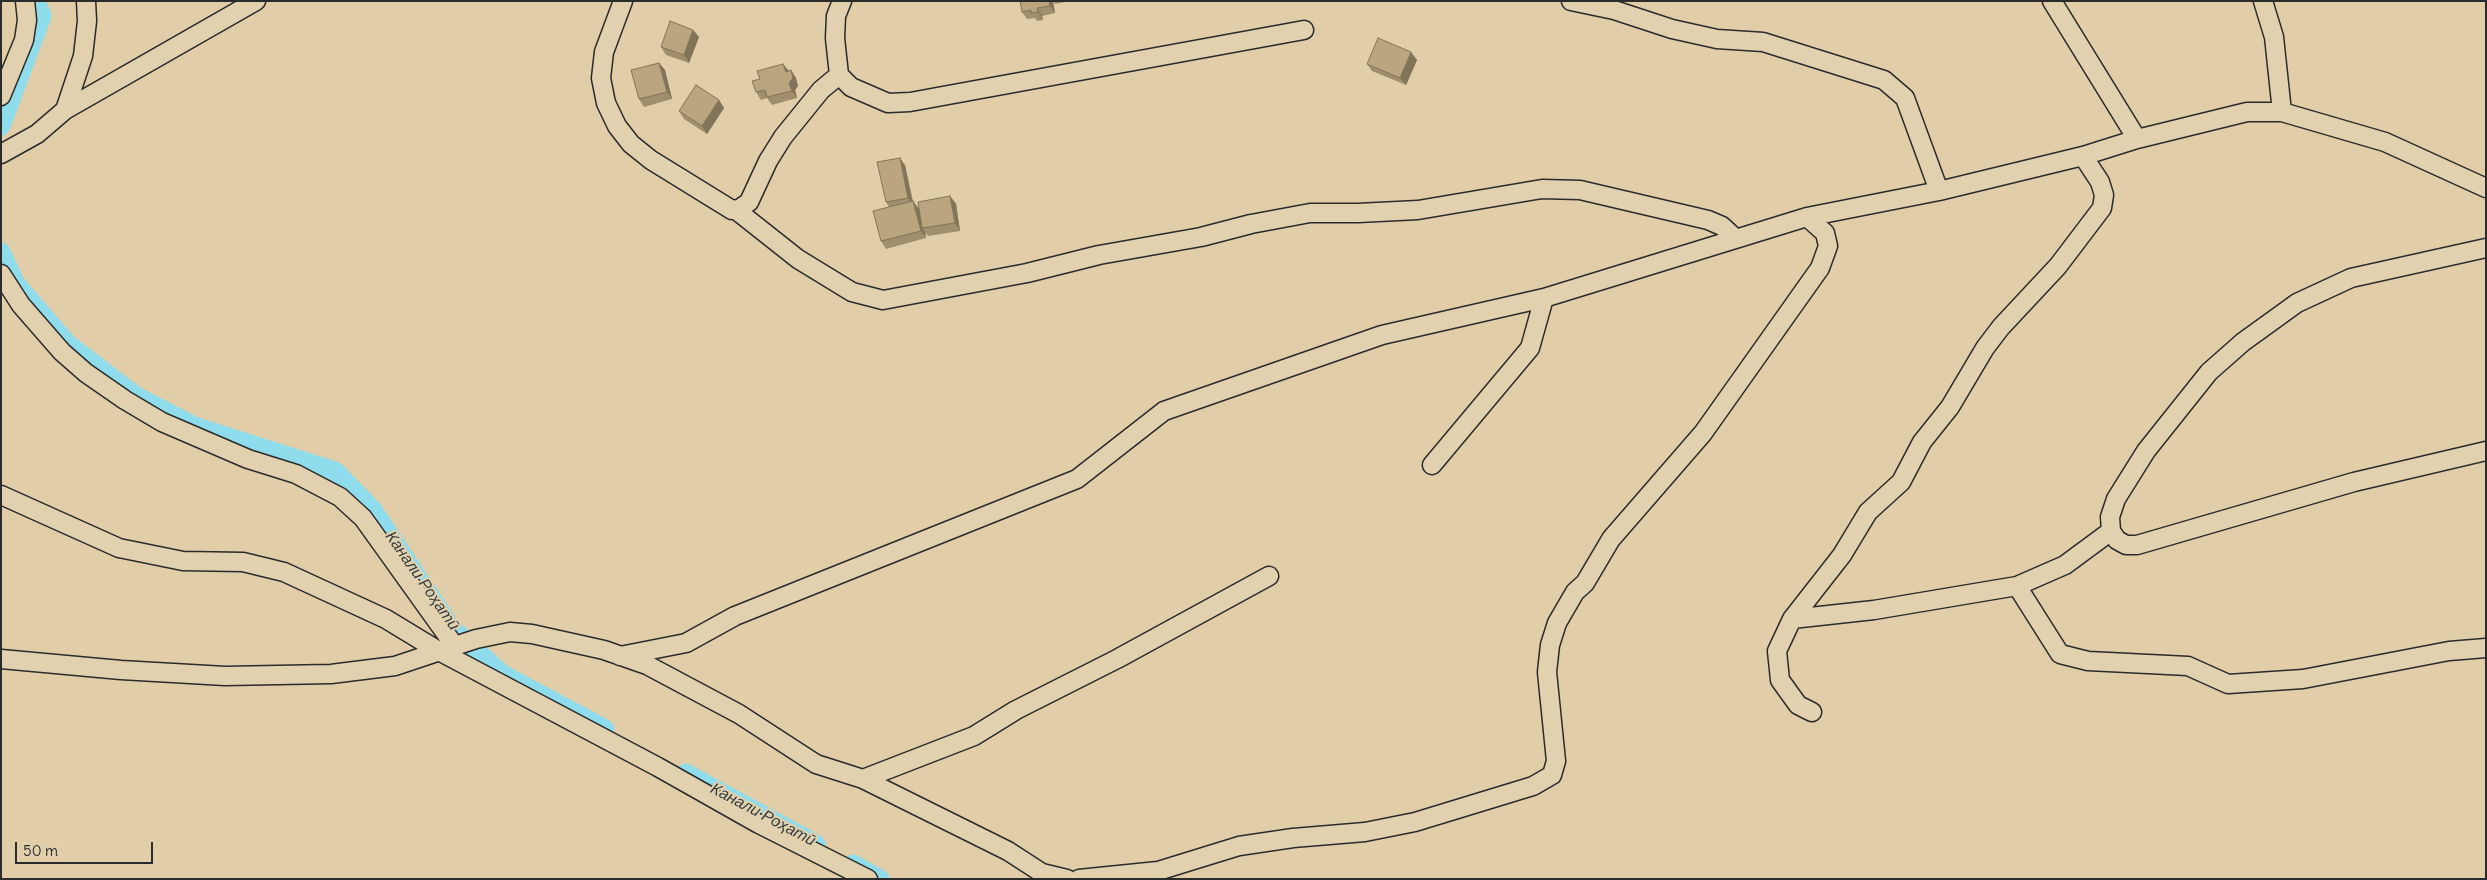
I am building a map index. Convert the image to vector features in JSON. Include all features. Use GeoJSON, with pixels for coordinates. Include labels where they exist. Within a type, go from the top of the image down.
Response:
{"type":"FeatureCollection","features":[{"type":"Feature","properties":{"kind":"street"},"geometry":{"type":"LineString","coordinates":[[1,96],[24,40],[28,20],[25,1]]}},
{"type":"Feature","properties":{"kind":"street"},"geometry":{"type":"LineString","coordinates":[[66,110],[83,56],[87,21],[86,1]]}},
{"type":"Feature","properties":{"kind":"street"},"geometry":{"type":"LineString","coordinates":[[3,153],[36,134],[66,110],[256,1]]}},
{"type":"Feature","properties":{"kind":"street"},"geometry":{"type":"LineString","coordinates":[[623,1],[604,52],[601,78],[606,103],[616,126],[631,144],[651,160],[736,210],[805,264],[852,292],[883,300],[1027,273],[1099,255],[1201,237],[1251,224],[1310,213],[1418,210],[1542,188],[1580,190],[1708,220],[1722,226],[1735,238]]}},
{"type":"Feature","properties":{"kind":"street"},"geometry":{"type":"LineString","coordinates":[[842,1],[836,16],[835,38],[839,75],[851,87],[888,102],[910,102],[1304,30]]}},
{"type":"Feature","properties":{"kind":"street"},"geometry":{"type":"LineString","coordinates":[[1571,1],[1614,10],[1672,29],[1717,39],[1763,42],[1884,80],[1905,98],[1939,191]]}},
{"type":"Feature","properties":{"kind":"street"},"geometry":{"type":"LineString","coordinates":[[2052,1],[2137,139]]}},
{"type":"Feature","properties":{"kind":"street"},"geometry":{"type":"LineString","coordinates":[[2263,1],[2274,37],[2282,112]]}},
{"type":"Feature","properties":{"kind":"street"},"geometry":{"type":"LineString","coordinates":[[736,210],[749,202],[768,161],[783,137],[821,90],[839,75]]}},
{"type":"Feature","properties":{"kind":"street"},"geometry":{"type":"LineString","coordinates":[[620,656],[686,643],[735,616],[1077,479],[1164,411],[1382,335],[1544,298],[1807,217],[1939,191],[2083,156],[2137,139],[2247,112],[2282,112],[2385,142],[2486,188]]}},
{"type":"Feature","properties":{"kind":"street"},"geometry":{"type":"LineString","coordinates":[[1812,712],[1798,704],[1780,680],[1777,651],[1792,619],[1842,555],[1868,512],[1901,482],[1922,442],[1950,407],[1996,334],[2058,266],[2102,208],[2104,195],[2100,182],[2083,156]]}},
{"type":"Feature","properties":{"kind":"street"},"geometry":{"type":"LineString","coordinates":[[1078,879],[1158,872],[1239,846],[1293,838],[1365,832],[1415,822],[1533,786],[1552,775],[1556,761],[1547,672],[1550,645],[1558,623],[1575,592],[1585,583],[1611,539],[1703,433],[1820,268],[1828,246],[1825,233],[1807,217]]}},
{"type":"Feature","properties":{"kind":"street"},"geometry":{"type":"LineString","coordinates":[[2486,248],[2351,278],[2297,304],[2243,342],[2209,372],[2146,451],[2116,499],[2110,517],[2111,531],[2117,540],[2126,545],[2137,545],[2354,482],[2486,451]]}},
{"type":"Feature","properties":{"kind":"street"},"geometry":{"type":"LineString","coordinates":[[1,274],[21,305],[62,352],[86,373],[125,400],[162,422],[188,434],[248,459],[296,474],[340,497],[363,518],[464,642]]}},
{"type":"Feature","properties":{"kind":"street"},"geometry":{"type":"LineString","coordinates":[[1432,465],[1530,348],[1544,298]]}},
{"type":"Feature","properties":{"kind":"street"},"geometry":{"type":"LineString","coordinates":[[1,495],[119,548],[183,561],[243,562],[284,572],[386,619],[437,650],[658,767],[760,824],[868,879]]}},
{"type":"Feature","properties":{"kind":"street"},"geometry":{"type":"LineString","coordinates":[[1792,619],[1874,610],[2017,586],[2065,565],[2111,531]]}},
{"type":"Feature","properties":{"kind":"street"},"geometry":{"type":"LineString","coordinates":[[863,779],[974,736],[1016,710],[1117,659],[1269,576]]}},
{"type":"Feature","properties":{"kind":"street"},"geometry":{"type":"LineString","coordinates":[[2017,586],[2060,654],[2088,661],[2188,666],[2228,684],[2303,678],[2449,651],[2486,648]]}},
{"type":"Feature","properties":{"kind":"street"},"geometry":{"type":"LineString","coordinates":[[1,659],[122,670],[224,676],[331,674],[394,666],[464,642],[510,632],[532,634],[620,656],[647,665],[739,714],[816,764],[863,779],[1008,851],[1042,873],[1067,879]]}},
{"type":"Feature","properties":{"kind":"building"},"geometry":{"type":"Polygon","coordinates":[[[1020,1],[1049,1],[1050,6],[1037,8],[1038,12],[1031,13],[1031,10],[1022,12],[1020,1]]]}},
{"type":"Feature","properties":{"kind":"building"},"geometry":{"type":"Polygon","coordinates":[[[670,21],[693,30],[684,55],[661,47],[670,21]]]}},
{"type":"Feature","properties":{"kind":"building"},"geometry":{"type":"Polygon","coordinates":[[[1378,38],[1411,52],[1400,78],[1367,64],[1378,38]]]}},
{"type":"Feature","properties":{"kind":"building"},"geometry":{"type":"Polygon","coordinates":[[[659,63],[667,92],[639,99],[631,70],[659,63]]]}},
{"type":"Feature","properties":{"kind":"building"},"geometry":{"type":"Polygon","coordinates":[[[783,64],[786,72],[791,70],[793,78],[789,83],[792,91],[767,97],[765,90],[756,92],[752,81],[760,79],[757,71],[783,64]]]}},
{"type":"Feature","properties":{"kind":"building"},"geometry":{"type":"Polygon","coordinates":[[[696,85],[719,100],[702,126],[679,111],[696,85]]]}},
{"type":"Feature","properties":{"kind":"building"},"geometry":{"type":"Polygon","coordinates":[[[900,158],[908,198],[886,202],[877,162],[900,158]]]}},
{"type":"Feature","properties":{"kind":"building"},"geometry":{"type":"Polygon","coordinates":[[[950,196],[955,223],[922,228],[918,202],[950,196]]]}},
{"type":"Feature","properties":{"kind":"building"},"geometry":{"type":"Polygon","coordinates":[[[913,201],[921,231],[881,241],[873,211],[913,201]]]}},
{"type":"Feature","properties":{"kind":"waterway","name":"Канали Роҳатӣ"},"geometry":{"type":"LineString","coordinates":[[1,126],[42,16],[36,1]]}},
{"type":"Feature","properties":{"kind":"waterway","name":"Канали Роҳатӣ"},"geometry":{"type":"LineString","coordinates":[[1,252],[16,284],[68,344],[136,396],[194,426],[335,471],[373,510],[451,627],[502,674],[605,729]]}},
{"type":"Feature","properties":{"kind":"waterway","name":"Канали Роҳатӣ"},"geometry":{"type":"LineString","coordinates":[[686,773],[816,844]]}},
{"type":"Feature","properties":{"kind":"waterway","name":"Канали Роҳатӣ"},"geometry":{"type":"LineString","coordinates":[[853,864],[880,879]]}}]}
